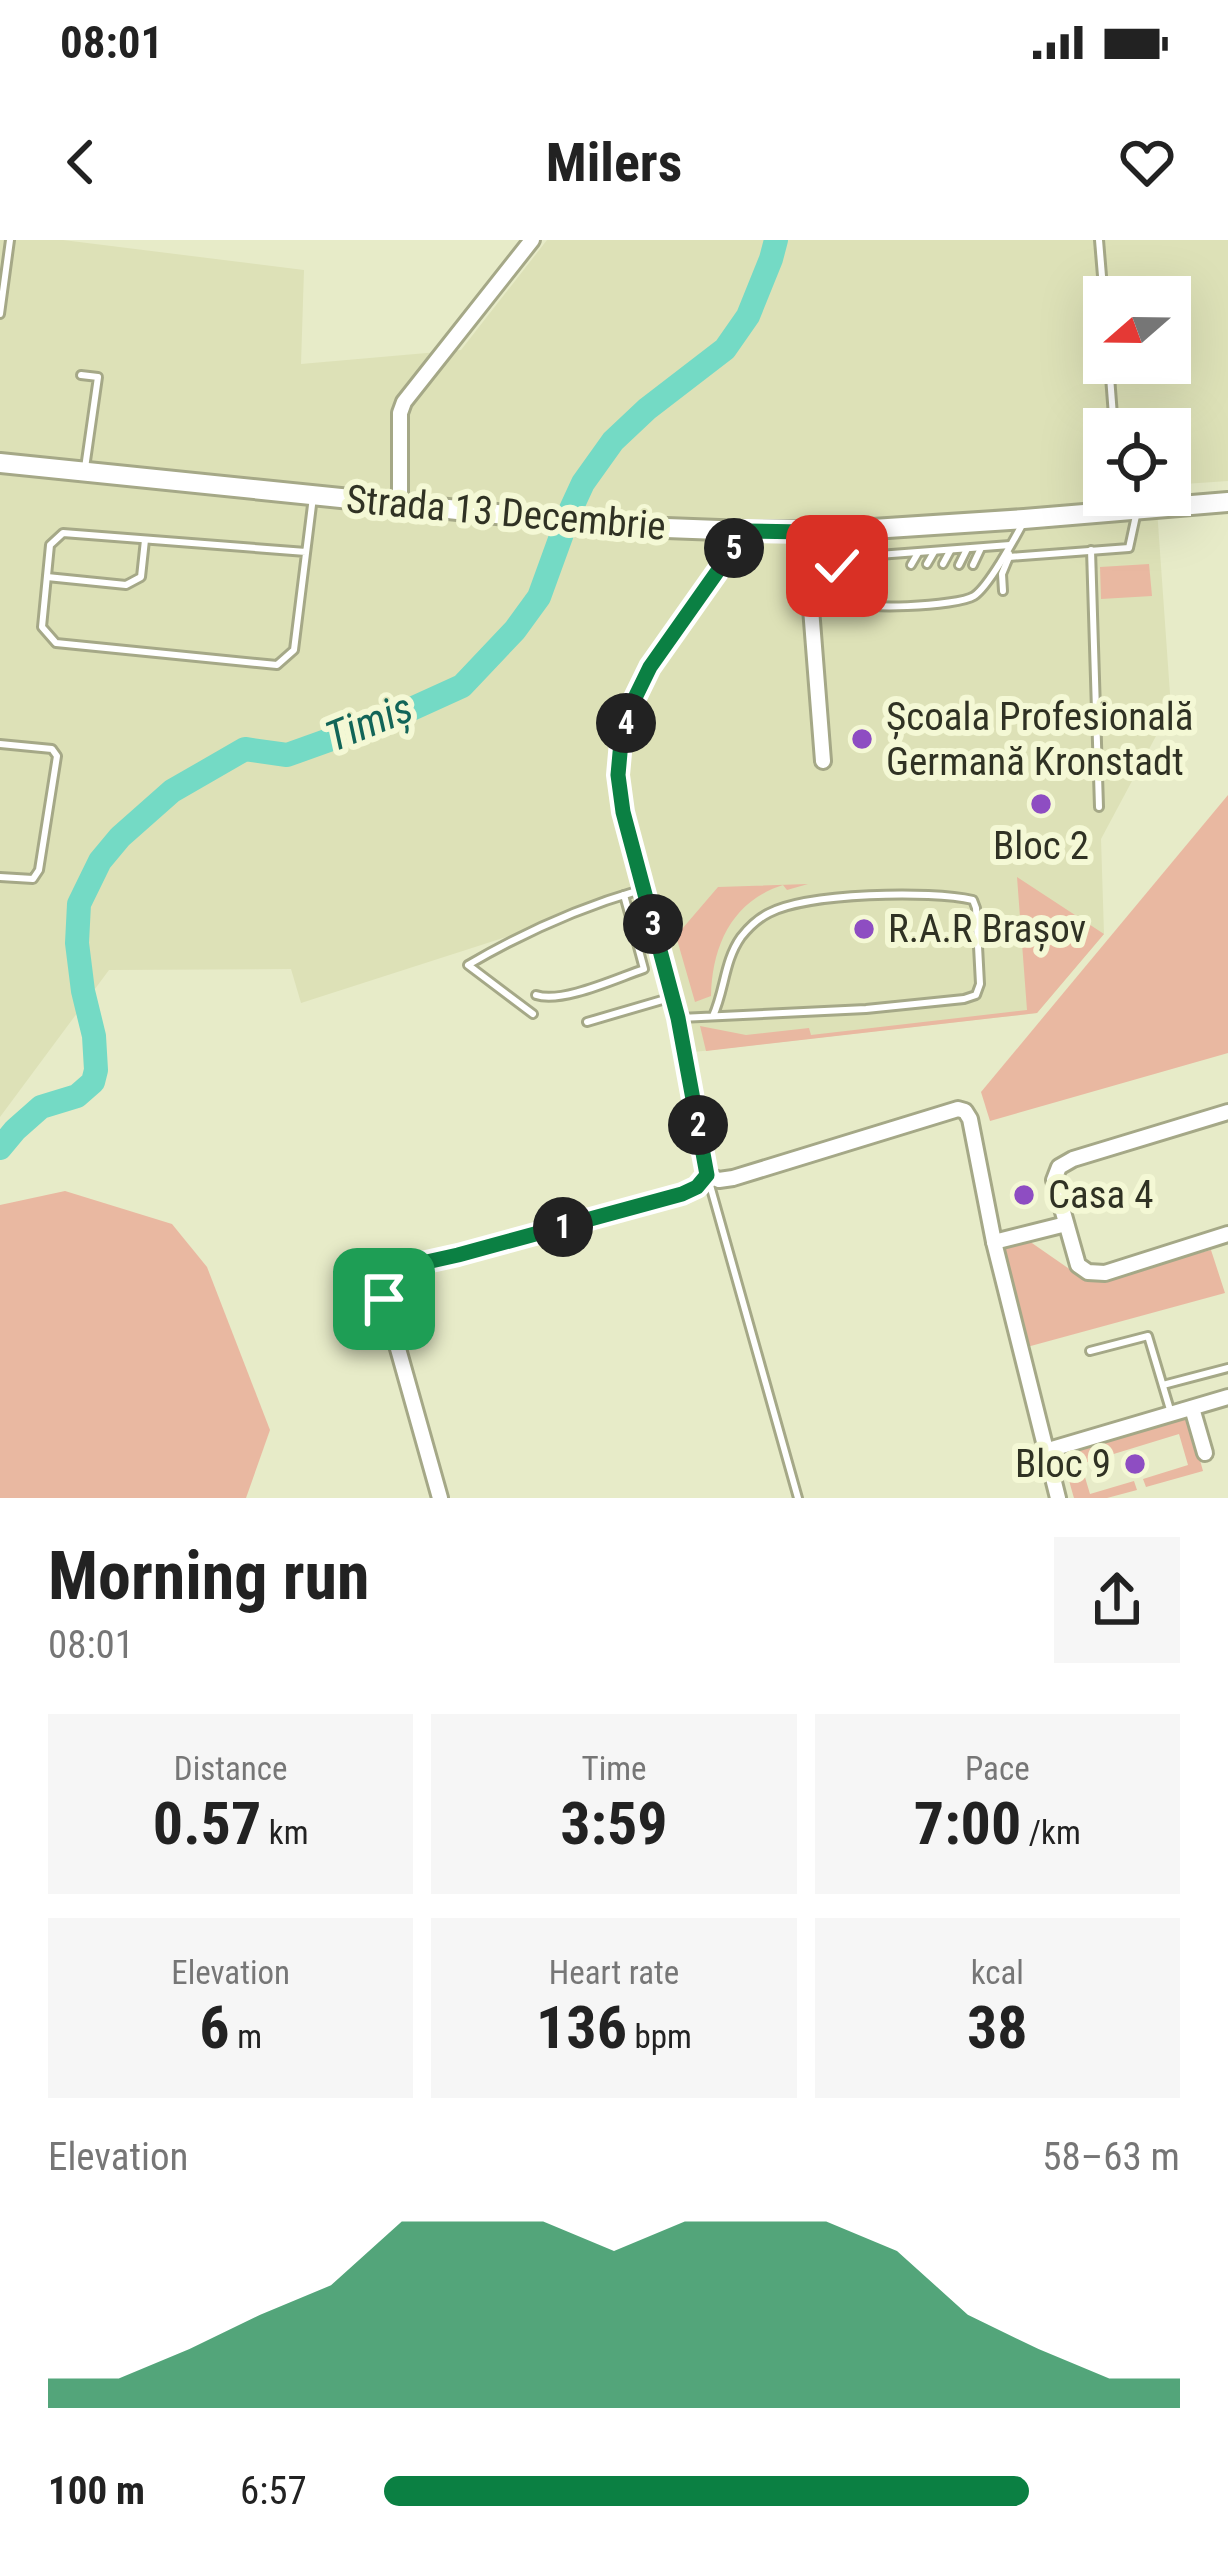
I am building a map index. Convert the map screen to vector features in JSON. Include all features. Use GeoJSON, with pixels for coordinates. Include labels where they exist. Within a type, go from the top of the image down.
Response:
{"type":"FeatureCollection","features":[{"type":"Feature","properties":{"kind":"main road","name":"Strada 13 Decembrie"},"geometry":{"type":"LineString","coordinates":[[0,463],[613,526],[842,531],[1083,511]]}},
{"type":"Feature","properties":{"kind":"main road","name":"Strada 13 Decembrie"},"geometry":{"type":"LineString","coordinates":[[1191,503],[1228,502]]}},
{"type":"Feature","properties":{"kind":"street"},"geometry":{"type":"LineString","coordinates":[[400,505],[404,402],[532,240]]}},
{"type":"Feature","properties":{"kind":"street"},"geometry":{"type":"LineString","coordinates":[[707,1175],[678,1018],[623,812],[618,775],[631,706],[650,667],[746,531]]}},
{"type":"Feature","properties":{"kind":"street"},"geometry":{"type":"LineString","coordinates":[[805,532],[823,761]]}},
{"type":"Feature","properties":{"kind":"street"},"geometry":{"type":"LineString","coordinates":[[707,1175],[733,1178],[958,1109],[965,1111],[1058,1498]]}},
{"type":"Feature","properties":{"kind":"street"},"geometry":{"type":"LineString","coordinates":[[1228,1112],[1073,1159],[1059,1167],[1054,1180],[1078,1265],[1088,1272],[1105,1273],[1228,1234]]}},
{"type":"Feature","properties":{"kind":"street"},"geometry":{"type":"LineString","coordinates":[[440,1498],[384,1299],[386,1280],[404,1267],[682,1194],[707,1175]]}},
{"type":"Feature","properties":{"kind":"street"},"geometry":{"type":"LineString","coordinates":[[994,1242],[1066,1224]]}},
{"type":"Feature","properties":{"kind":"street"},"geometry":{"type":"LineString","coordinates":[[1045,1450],[1228,1397]]}},
{"type":"Feature","properties":{"kind":"street"},"geometry":{"type":"LineString","coordinates":[[1192,1408],[1205,1453]]}},
{"type":"Feature","properties":{"kind":"lane"},"geometry":{"type":"LineString","coordinates":[[0,314],[10,240]]}},
{"type":"Feature","properties":{"kind":"lane"},"geometry":{"type":"LineString","coordinates":[[1100,240],[1102,276]]}},
{"type":"Feature","properties":{"kind":"lane"},"geometry":{"type":"LineString","coordinates":[[81,375],[98,377],[85,472]]}},
{"type":"Feature","properties":{"kind":"lane"},"geometry":{"type":"LineString","coordinates":[[306,552],[63,533],[50,545],[42,627],[56,643],[278,665],[294,650],[313,496]]}},
{"type":"Feature","properties":{"kind":"lane"},"geometry":{"type":"LineString","coordinates":[[1009,556],[1129,548],[1126,516]]}},
{"type":"Feature","properties":{"kind":"lane"},"geometry":{"type":"LineString","coordinates":[[1003,591],[1002,574],[1024,519]]}},
{"type":"Feature","properties":{"kind":"lane"},"geometry":{"type":"LineString","coordinates":[[842,531],[836,569],[839,593],[852,605],[965,600],[979,592],[1012,545]]}},
{"type":"Feature","properties":{"kind":"lane"},"geometry":{"type":"LineString","coordinates":[[46,577],[126,585],[141,577],[145,540]]}},
{"type":"Feature","properties":{"kind":"lane"},"geometry":{"type":"LineString","coordinates":[[836,569],[852,556],[1012,545]]}},
{"type":"Feature","properties":{"kind":"lane"},"geometry":{"type":"LineString","coordinates":[[973,565],[981,548]]}},
{"type":"Feature","properties":{"kind":"lane"},"geometry":{"type":"LineString","coordinates":[[958,565],[967,549]]}},
{"type":"Feature","properties":{"kind":"lane"},"geometry":{"type":"LineString","coordinates":[[943,565],[950,550]]}},
{"type":"Feature","properties":{"kind":"lane"},"geometry":{"type":"LineString","coordinates":[[1091,550],[1099,807]]}},
{"type":"Feature","properties":{"kind":"lane"},"geometry":{"type":"LineString","coordinates":[[927,564],[934,552]]}},
{"type":"Feature","properties":{"kind":"lane"},"geometry":{"type":"LineString","coordinates":[[806,553],[836,569]]}},
{"type":"Feature","properties":{"kind":"lane"},"geometry":{"type":"LineString","coordinates":[[911,565],[918,553]]}},
{"type":"Feature","properties":{"kind":"lane"},"geometry":{"type":"LineString","coordinates":[[0,743],[52,749],[57,756],[39,871],[33,879],[0,877]]}},
{"type":"Feature","properties":{"kind":"lane"},"geometry":{"type":"LineString","coordinates":[[533,1014],[468,964],[519,938],[644,889]]}},
{"type":"Feature","properties":{"kind":"lane"},"geometry":{"type":"LineString","coordinates":[[678,1018],[866,1010],[964,1000],[976,995],[980,984],[973,900],[903,894],[798,903],[772,911],[752,923],[738,941],[713,1016]]}},
{"type":"Feature","properties":{"kind":"lane"},"geometry":{"type":"LineString","coordinates":[[536,995],[559,997],[644,969],[624,895]]}},
{"type":"Feature","properties":{"kind":"lane"},"geometry":{"type":"LineString","coordinates":[[639,946],[657,940]]}},
{"type":"Feature","properties":{"kind":"lane"},"geometry":{"type":"LineString","coordinates":[[587,1022],[673,997]]}},
{"type":"Feature","properties":{"kind":"lane"},"geometry":{"type":"LineString","coordinates":[[707,1175],[798,1498]]}},
{"type":"Feature","properties":{"kind":"lane"},"geometry":{"type":"LineString","coordinates":[[1090,1351],[1148,1336],[1172,1414]]}},
{"type":"Feature","properties":{"kind":"lane"},"geometry":{"type":"LineString","coordinates":[[1163,1385],[1228,1368]]}},
{"type":"Feature","properties":{"kind":"shaded area"},"geometry":{"type":"Polygon","coordinates":[[[0,240],[63,240],[304,270],[301,364],[461,350],[547,240],[1228,240],[1228,481],[1191,484],[1191,408],[1083,408],[1083,516],[1157,516],[1171,708],[1101,839],[1104,934],[1037,1013],[694,1052],[639,935],[627,898],[301,1003],[291,969],[109,970],[0,1117],[0,240]]]}},
{"type":"Feature","properties":{"kind":"shaded area"},"geometry":{"type":"Polygon","coordinates":[[[1149,564],[1152,596],[1101,599],[1100,567],[1149,564]]]}},
{"type":"Feature","properties":{"kind":"shaded area"},"geometry":{"type":"Polygon","coordinates":[[[1228,795],[1228,1053],[990,1121],[981,1092],[1228,795]]]}},
{"type":"Feature","properties":{"kind":"shaded area"},"geometry":{"type":"Polygon","coordinates":[[[1017,877],[1104,934],[1037,1013],[706,1051],[700,1026],[746,1035],[809,1028],[811,1035],[1027,1010],[1017,877]]]}},
{"type":"Feature","properties":{"kind":"shaded area"},"geometry":{"type":"Polygon","coordinates":[[[808,884],[765,892],[738,914],[721,943],[711,996],[695,1002],[676,936],[718,887],[808,884]]]}},
{"type":"Feature","properties":{"kind":"shaded area"},"geometry":{"type":"Polygon","coordinates":[[[65,1191],[172,1224],[207,1267],[270,1430],[246,1498],[0,1498],[0,1205],[65,1191]]]}},
{"type":"Feature","properties":{"kind":"shaded area"},"geometry":{"type":"Polygon","coordinates":[[[1029,1241],[1078,1275],[1101,1278],[1211,1250],[1225,1293],[1027,1347],[1001,1245],[1029,1241]]]}},
{"type":"Feature","properties":{"kind":"shaded area"},"geometry":{"type":"Polygon","coordinates":[[[1188,1417],[1203,1471],[1146,1487],[1143,1479],[1188,1465],[1179,1434],[1081,1464],[1090,1494],[1134,1481],[1137,1490],[1107,1498],[1074,1498],[1068,1466],[1078,1449],[1188,1417]]]}},
{"type":"Feature","properties":{"kind":"waterway","name":"Timiș"},"geometry":{"type":"LineString","coordinates":[[0,1148],[41,1107],[77,1096],[93,1082],[94,1036],[77,943],[79,904],[100,861],[120,837],[172,791],[245,749],[287,755],[396,716],[462,686],[539,597],[583,483],[613,441],[725,349],[748,316],[776,240]]}},
{"type":"Feature","properties":{"kind":"place","name":"Școala Profesională Germană Kronstadt"},"geometry":{"type":"Point","coordinates":[862,739]}},
{"type":"Feature","properties":{"kind":"place","name":"Bloc 2"},"geometry":{"type":"Point","coordinates":[1041,804]}},
{"type":"Feature","properties":{"kind":"place","name":"R.A.R Brașov"},"geometry":{"type":"Point","coordinates":[864,929]}},
{"type":"Feature","properties":{"kind":"place","name":"Casa 4"},"geometry":{"type":"Point","coordinates":[1024,1195]}},
{"type":"Feature","properties":{"kind":"place","name":"Bloc 9"},"geometry":{"type":"Point","coordinates":[1135,1464]}},
{"type":"Feature","properties":{"kind":"route"},"geometry":{"type":"LineString","coordinates":[[384,1299],[386,1280],[404,1267],[682,1194],[707,1175],[678,1018],[623,812],[618,775],[621,742],[631,706],[650,667],[746,531],[805,532],[806,553],[836,573],[837,566]]}}]}
